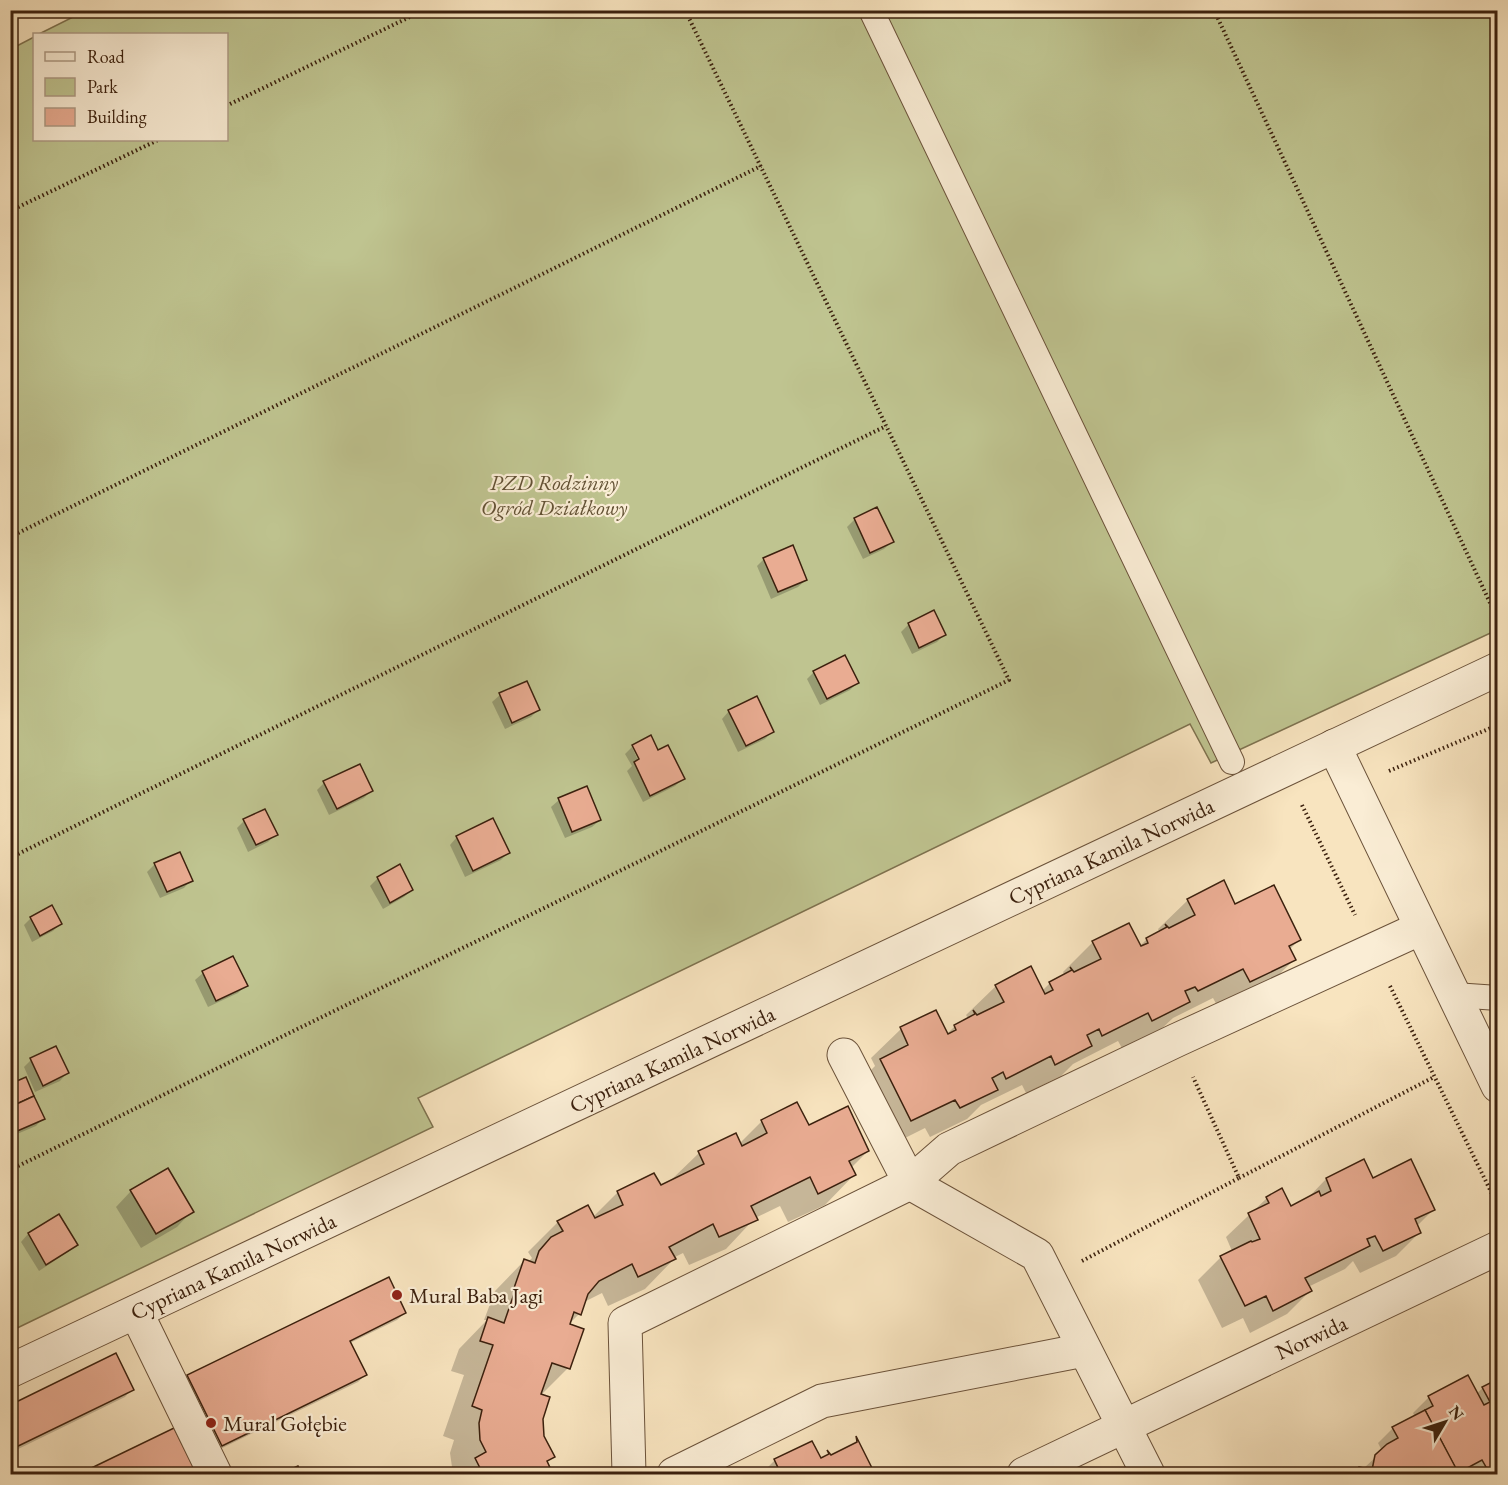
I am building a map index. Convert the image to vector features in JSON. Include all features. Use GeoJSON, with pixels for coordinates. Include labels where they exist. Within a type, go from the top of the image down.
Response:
{"type":"FeatureCollection","features":[{"type":"Feature","properties":{"kind":"street","name":"Cypriana Kamila Norwida"},"geometry":{"type":"LineString","coordinates":[[10,1371],[1497,669]]}},
{"type":"Feature","properties":{"kind":"street"},"geometry":{"type":"LineString","coordinates":[[1334,746],[1497,1086]]}},
{"type":"Feature","properties":{"kind":"street"},"geometry":{"type":"LineString","coordinates":[[629,1474],[625,1323],[910,1183],[949,1149],[1177,1040],[1421,928]]}},
{"type":"Feature","properties":{"kind":"street"},"geometry":{"type":"LineString","coordinates":[[844,1055],[910,1183],[1037,1255],[1148,1474]]}},
{"type":"Feature","properties":{"kind":"street","name":"Norwida"},"geometry":{"type":"LineString","coordinates":[[1024,1474],[1497,1248]]}},
{"type":"Feature","properties":{"kind":"street"},"geometry":{"type":"LineString","coordinates":[[136,1312],[215,1474]]}},
{"type":"Feature","properties":{"kind":"street"},"geometry":{"type":"LineString","coordinates":[[674,1474],[822,1401],[1084,1350]]}},
{"type":"Feature","properties":{"kind":"lane"},"geometry":{"type":"LineString","coordinates":[[871,10],[1232,762]]}},
{"type":"Feature","properties":{"kind":"lane"},"geometry":{"type":"LineString","coordinates":[[1454,995],[1497,998]]}},
{"type":"Feature","properties":{"kind":"path"},"geometry":{"type":"LineString","coordinates":[[228,105],[424,10]]}},
{"type":"Feature","properties":{"kind":"path"},"geometry":{"type":"LineString","coordinates":[[10,1170],[1009,680],[685,10]]}},
{"type":"Feature","properties":{"kind":"path"},"geometry":{"type":"LineString","coordinates":[[1214,10],[1497,620]]}},
{"type":"Feature","properties":{"kind":"path"},"geometry":{"type":"LineString","coordinates":[[10,211],[156,141]]}},
{"type":"Feature","properties":{"kind":"path"},"geometry":{"type":"LineString","coordinates":[[10,537],[761,166]]}},
{"type":"Feature","properties":{"kind":"path"},"geometry":{"type":"LineString","coordinates":[[10,858],[886,426]]}},
{"type":"Feature","properties":{"kind":"path"},"geometry":{"type":"LineString","coordinates":[[1353,788],[1497,725]]}},
{"type":"Feature","properties":{"kind":"path"},"geometry":{"type":"LineString","coordinates":[[1177,1040],[1239,1178]]}},
{"type":"Feature","properties":{"kind":"path"},"geometry":{"type":"LineString","coordinates":[[1048,1278],[1434,1077]]}},
{"type":"Feature","properties":{"kind":"green space","name":"PZD Rodzinny Ogród Działkowy"},"geometry":{"type":"Polygon","coordinates":[[[87,10],[1497,11],[1497,630],[1211,763],[1190,724],[418,1098],[433,1127],[11,1331],[11,49],[33,38],[33,141],[228,141],[228,33],[41,33],[87,10]]]}},
{"type":"Feature","properties":{"kind":"building"},"geometry":{"type":"Polygon","coordinates":[[[877,507],[894,542],[870,553],[854,518],[877,507]]]}},
{"type":"Feature","properties":{"kind":"building"},"geometry":{"type":"Polygon","coordinates":[[[793,545],[807,580],[778,592],[763,558],[793,545]]]}},
{"type":"Feature","properties":{"kind":"building"},"geometry":{"type":"Polygon","coordinates":[[[934,610],[946,635],[919,648],[908,623],[934,610]]]}},
{"type":"Feature","properties":{"kind":"building"},"geometry":{"type":"Polygon","coordinates":[[[845,655],[859,683],[827,699],[813,671],[845,655]]]}},
{"type":"Feature","properties":{"kind":"building"},"geometry":{"type":"Polygon","coordinates":[[[527,681],[540,710],[512,723],[499,693],[527,681]]]}},
{"type":"Feature","properties":{"kind":"building"},"geometry":{"type":"Polygon","coordinates":[[[757,696],[774,732],[746,746],[728,710],[757,696]]]}},
{"type":"Feature","properties":{"kind":"building"},"geometry":{"type":"Polygon","coordinates":[[[651,735],[658,750],[668,745],[685,779],[650,796],[634,762],[639,759],[632,745],[651,735]]]}},
{"type":"Feature","properties":{"kind":"building"},"geometry":{"type":"Polygon","coordinates":[[[360,764],[373,791],[337,809],[323,781],[360,764]]]}},
{"type":"Feature","properties":{"kind":"building"},"geometry":{"type":"Polygon","coordinates":[[[587,786],[601,820],[572,832],[558,798],[587,786]]]}},
{"type":"Feature","properties":{"kind":"building"},"geometry":{"type":"Polygon","coordinates":[[[265,809],[278,835],[256,845],[243,819],[265,809]]]}},
{"type":"Feature","properties":{"kind":"building"},"geometry":{"type":"Polygon","coordinates":[[[493,818],[510,853],[473,871],[456,836],[493,818]]]}},
{"type":"Feature","properties":{"kind":"building"},"geometry":{"type":"Polygon","coordinates":[[[180,852],[193,881],[167,892],[154,863],[180,852]]]}},
{"type":"Feature","properties":{"kind":"building"},"geometry":{"type":"Polygon","coordinates":[[[400,864],[413,890],[390,903],[377,877],[400,864]]]}},
{"type":"Feature","properties":{"kind":"building"},"geometry":{"type":"Polygon","coordinates":[[[1224,880],[1235,904],[1274,885],[1301,940],[1289,946],[1296,960],[1250,982],[1243,969],[1198,991],[1195,987],[1185,991],[1190,1002],[1152,1021],[1148,1013],[1102,1036],[1099,1029],[1087,1035],[1092,1046],[1055,1065],[1051,1056],[1006,1079],[1003,1072],[992,1078],[998,1090],[960,1108],[955,1100],[911,1121],[880,1059],[908,1045],[900,1027],[936,1010],[948,1034],[956,1030],[954,1025],[975,1014],[973,1010],[977,1015],[1004,1002],[995,985],[1031,966],[1045,994],[1053,990],[1049,982],[1072,970],[1070,967],[1074,972],[1101,959],[1092,941],[1129,923],[1141,946],[1148,943],[1146,938],[1167,927],[1165,924],[1169,928],[1195,915],[1187,899],[1224,880]]]}},
{"type":"Feature","properties":{"kind":"building"},"geometry":{"type":"Polygon","coordinates":[[[52,905],[62,924],[40,936],[30,917],[52,905]]]}},
{"type":"Feature","properties":{"kind":"building"},"geometry":{"type":"Polygon","coordinates":[[[233,956],[248,986],[216,1001],[202,971],[233,956]]]}},
{"type":"Feature","properties":{"kind":"building"},"geometry":{"type":"Polygon","coordinates":[[[56,1046],[69,1073],[43,1086],[30,1058],[56,1046]]]}},
{"type":"Feature","properties":{"kind":"building"},"geometry":{"type":"Polygon","coordinates":[[[26,1077],[34,1096],[10,1107],[10,1084],[26,1077]]]}},
{"type":"Feature","properties":{"kind":"building"},"geometry":{"type":"Polygon","coordinates":[[[34,1096],[45,1119],[15,1132],[10,1122],[10,1107],[34,1096]]]}},
{"type":"Feature","properties":{"kind":"building"},"geometry":{"type":"Polygon","coordinates":[[[797,1102],[809,1125],[848,1106],[869,1151],[849,1161],[856,1175],[818,1194],[810,1177],[751,1206],[758,1220],[719,1237],[713,1224],[669,1247],[676,1259],[638,1277],[632,1264],[599,1281],[588,1294],[581,1315],[574,1312],[570,1324],[584,1329],[570,1369],[552,1363],[541,1394],[550,1397],[543,1419],[544,1436],[555,1457],[547,1461],[553,1474],[483,1474],[475,1458],[486,1452],[480,1440],[479,1423],[482,1410],[472,1406],[493,1345],[480,1341],[488,1317],[504,1323],[524,1259],[535,1263],[539,1251],[551,1237],[563,1231],[557,1221],[588,1205],[595,1218],[623,1205],[617,1191],[654,1173],[661,1185],[704,1164],[698,1151],[736,1133],[742,1146],[767,1133],[761,1120],[797,1102]]]}},
{"type":"Feature","properties":{"kind":"building"},"geometry":{"type":"Polygon","coordinates":[[[1364,1159],[1373,1178],[1411,1159],[1435,1210],[1415,1219],[1421,1233],[1383,1251],[1375,1236],[1367,1239],[1370,1246],[1305,1278],[1312,1291],[1273,1311],[1266,1296],[1245,1306],[1220,1256],[1260,1239],[1248,1213],[1269,1203],[1266,1197],[1282,1188],[1291,1206],[1319,1191],[1321,1196],[1331,1191],[1326,1178],[1364,1159]]]}},
{"type":"Feature","properties":{"kind":"building"},"geometry":{"type":"Polygon","coordinates":[[[168,1168],[194,1212],[156,1234],[130,1190],[168,1168]]]}},
{"type":"Feature","properties":{"kind":"building"},"geometry":{"type":"Polygon","coordinates":[[[59,1214],[78,1245],[46,1265],[28,1233],[59,1214]]]}},
{"type":"Feature","properties":{"kind":"building"},"geometry":{"type":"Polygon","coordinates":[[[389,1277],[406,1313],[350,1341],[367,1375],[222,1446],[187,1375],[389,1277]]]}},
{"type":"Feature","properties":{"kind":"building"},"geometry":{"type":"Polygon","coordinates":[[[116,1353],[134,1390],[10,1450],[10,1405],[116,1353]]]}},
{"type":"Feature","properties":{"kind":"building"},"geometry":{"type":"Polygon","coordinates":[[[1468,1375],[1484,1405],[1490,1402],[1482,1387],[1498,1379],[1498,1470],[1490,1474],[1482,1460],[1458,1473],[1425,1410],[1433,1406],[1428,1396],[1468,1375]]]}},
{"type":"Feature","properties":{"kind":"building"},"geometry":{"type":"Polygon","coordinates":[[[1425,1410],[1459,1474],[1357,1474],[1359,1467],[1372,1470],[1375,1455],[1398,1438],[1392,1427],[1425,1410]]]}},
{"type":"Feature","properties":{"kind":"building"},"geometry":{"type":"Polygon","coordinates":[[[174,1428],[197,1474],[79,1474],[174,1428]]]}},
{"type":"Feature","properties":{"kind":"building"},"geometry":{"type":"Polygon","coordinates":[[[856,1436],[875,1474],[776,1474],[780,1472],[774,1459],[812,1441],[821,1458],[829,1454],[827,1450],[831,1455],[857,1442],[856,1436]]]}},
{"type":"Feature","properties":{"kind":"building"},"geometry":{"type":"Polygon","coordinates":[[[298,1466],[302,1474],[280,1474],[298,1466]]]}},
{"type":"Feature","properties":{"kind":"place","name":"Mural Baba Jagi"},"geometry":{"type":"Point","coordinates":[397,1295]}},
{"type":"Feature","properties":{"kind":"place","name":"Mural Gołębie"},"geometry":{"type":"Point","coordinates":[211,1423]}}]}
